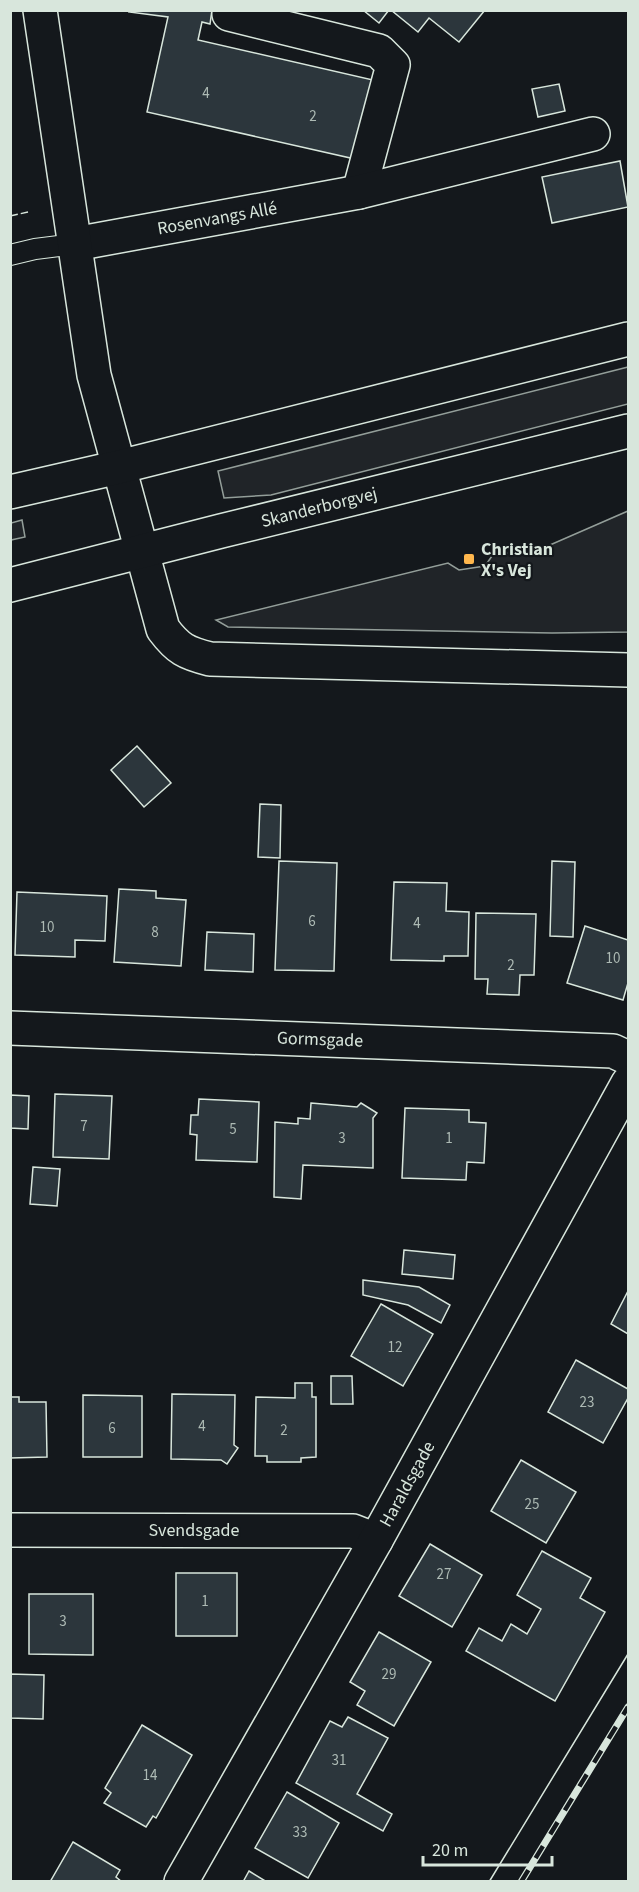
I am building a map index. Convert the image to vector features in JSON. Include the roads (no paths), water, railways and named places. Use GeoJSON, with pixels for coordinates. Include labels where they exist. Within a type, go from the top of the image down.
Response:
{"type":"FeatureCollection","features":[{"type":"Feature","properties":{"kind":"street"},"geometry":{"type":"LineString","coordinates":[[40,10],[94,375],[163,629],[174,643],[190,654],[210,659],[628,670]]}},
{"type":"Feature","properties":{"kind":"street"},"geometry":{"type":"LineString","coordinates":[[229,14],[379,51],[393,65],[359,192]]}},
{"type":"Feature","properties":{"kind":"street","name":"Rosenvangs Allé"},"geometry":{"type":"LineString","coordinates":[[75,244],[359,192],[593,134]]}},
{"type":"Feature","properties":{"kind":"street"},"geometry":{"type":"LineString","coordinates":[[10,492],[119,467],[628,339]]}},
{"type":"Feature","properties":{"kind":"street","name":"Skanderborgvej"},"geometry":{"type":"LineString","coordinates":[[10,585],[628,431]]}},
{"type":"Feature","properties":{"kind":"street","name":"Gormsgade"},"geometry":{"type":"LineString","coordinates":[[10,1028],[613,1051],[628,1058]]}},
{"type":"Feature","properties":{"kind":"street","name":"Haraldsgade"},"geometry":{"type":"LineString","coordinates":[[180,1881],[376,1540],[628,1083]]}},
{"type":"Feature","properties":{"kind":"street","name":"Svendsgade"},"geometry":{"type":"LineString","coordinates":[[10,1530],[353,1531],[376,1540]]}},
{"type":"Feature","properties":{"kind":"lane"},"geometry":{"type":"LineString","coordinates":[[10,255],[75,244]]}},
{"type":"Feature","properties":{"kind":"tram line"},"geometry":{"type":"LineString","coordinates":[[489,1882],[628,1654]]}},
{"type":"Feature","properties":{"kind":"railway"},"geometry":{"type":"LineString","coordinates":[[521,1882],[628,1707]]}},
{"type":"Feature","properties":{"kind":"place","name":"Christian X's Vej"},"geometry":{"type":"Point","coordinates":[469,559]}}]}
